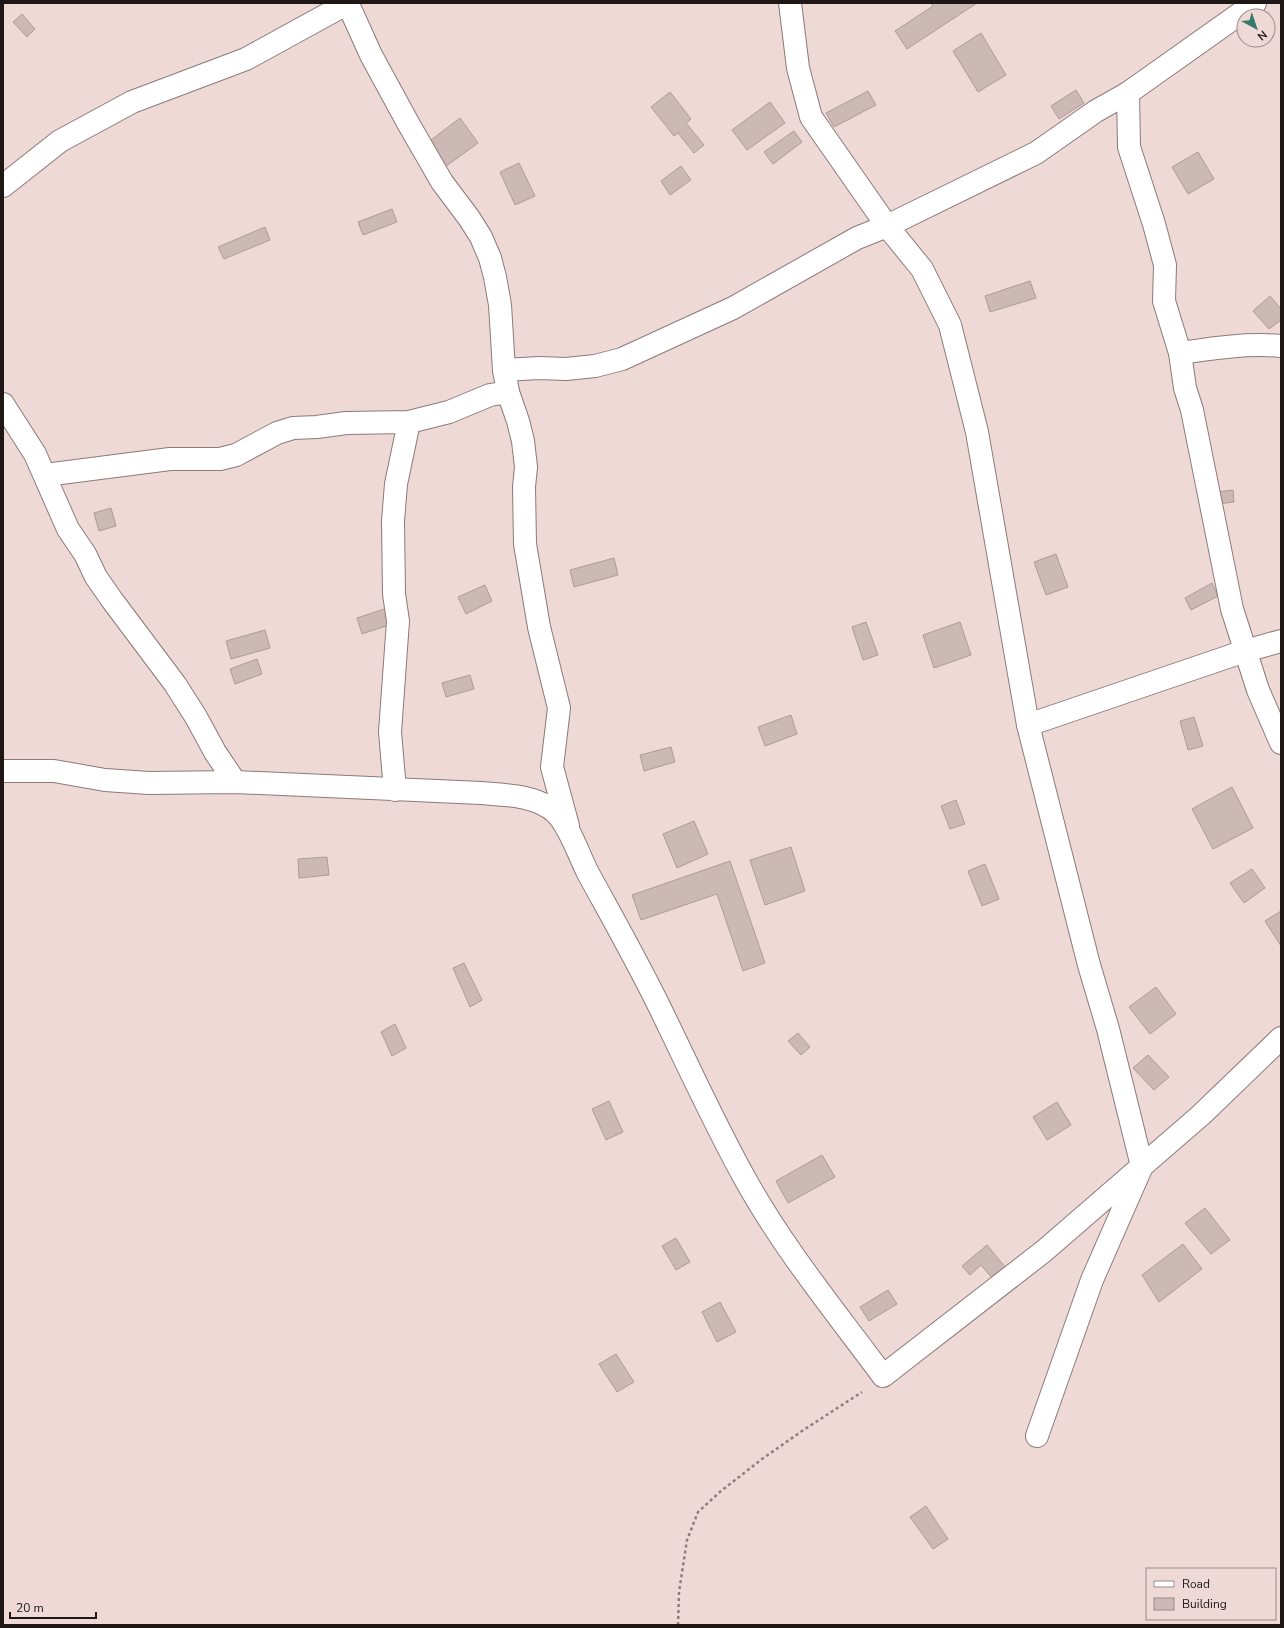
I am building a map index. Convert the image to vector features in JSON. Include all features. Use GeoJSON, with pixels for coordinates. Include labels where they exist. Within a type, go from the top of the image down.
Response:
{"type":"FeatureCollection","features":[{"type":"Feature","properties":{"kind":"street"},"geometry":{"type":"LineString","coordinates":[[3,186],[60,141],[132,102],[246,59],[348,3],[378,68],[408,123],[442,182],[469,218],[481,237],[490,258],[495,276],[500,305],[504,370],[508,392],[523,441],[526,467],[524,487],[525,544],[539,627],[559,708],[552,767],[569,832],[586,870],[616,922],[658,1003],[744,1178],[794,1258],[883,1376],[1044,1251],[1201,1115],[1281,1038]]}},
{"type":"Feature","properties":{"kind":"street"},"geometry":{"type":"LineString","coordinates":[[790,3],[798,68],[811,117],[887,226],[922,269],[950,325],[977,432],[1028,725],[1089,965],[1108,1029],[1142,1166],[1092,1280],[1037,1436]]}},
{"type":"Feature","properties":{"kind":"street"},"geometry":{"type":"LineString","coordinates":[[504,370],[539,368],[566,369],[595,366],[622,359],[733,308],[857,238],[887,226],[1036,153],[1096,111],[1128,93],[1256,3]]}},
{"type":"Feature","properties":{"kind":"street"},"geometry":{"type":"LineString","coordinates":[[1128,93],[1129,147],[1154,224],[1165,265],[1164,301],[1180,353],[1185,388],[1192,410],[1232,609],[1258,690],[1281,744]]}},
{"type":"Feature","properties":{"kind":"street"},"geometry":{"type":"LineString","coordinates":[[1180,353],[1225,346],[1261,344],[1281,346]]}},
{"type":"Feature","properties":{"kind":"street"},"geometry":{"type":"LineString","coordinates":[[45,475],[170,459],[220,459],[236,455],[277,433],[293,428],[317,427],[346,423],[408,422],[450,412],[490,395],[508,392]]}},
{"type":"Feature","properties":{"kind":"street"},"geometry":{"type":"LineString","coordinates":[[3,404],[35,454],[68,529],[85,554],[96,577],[175,684],[235,782]]}},
{"type":"Feature","properties":{"kind":"street"},"geometry":{"type":"LineString","coordinates":[[395,790],[390,732],[398,621],[394,594],[393,522],[396,484],[408,422]]}},
{"type":"Feature","properties":{"kind":"street"},"geometry":{"type":"LineString","coordinates":[[1028,725],[1245,651],[1281,641]]}},
{"type":"Feature","properties":{"kind":"street"},"geometry":{"type":"LineString","coordinates":[[3,771],[54,771],[105,780],[149,783],[235,782],[481,793],[512,796],[537,802],[555,812],[569,832]]}},
{"type":"Feature","properties":{"kind":"path"},"geometry":{"type":"LineString","coordinates":[[678,1625],[680,1592],[687,1540],[698,1512],[721,1490],[762,1459],[802,1431],[857,1396],[883,1376]]}},
{"type":"Feature","properties":{"kind":"building"},"geometry":{"type":"Polygon","coordinates":[[[931,3],[977,3],[907,49],[895,31],[933,6],[931,3]]]}},
{"type":"Feature","properties":{"kind":"building"},"geometry":{"type":"Polygon","coordinates":[[[22,14],[35,29],[27,37],[13,22],[22,14]]]}},
{"type":"Feature","properties":{"kind":"building"},"geometry":{"type":"Polygon","coordinates":[[[981,33],[1006,75],[978,92],[953,51],[981,33]]]}},
{"type":"Feature","properties":{"kind":"building"},"geometry":{"type":"Polygon","coordinates":[[[1076,90],[1084,103],[1059,119],[1051,106],[1076,90]]]}},
{"type":"Feature","properties":{"kind":"building"},"geometry":{"type":"Polygon","coordinates":[[[868,91],[876,105],[834,127],[826,113],[868,91]]]}},
{"type":"Feature","properties":{"kind":"building"},"geometry":{"type":"Polygon","coordinates":[[[670,92],[691,119],[686,123],[704,145],[694,153],[678,133],[674,136],[651,107],[670,92]]]}},
{"type":"Feature","properties":{"kind":"building"},"geometry":{"type":"Polygon","coordinates":[[[770,102],[785,123],[747,150],[732,130],[770,102]]]}},
{"type":"Feature","properties":{"kind":"building"},"geometry":{"type":"Polygon","coordinates":[[[460,118],[478,143],[445,167],[427,143],[460,118]]]}},
{"type":"Feature","properties":{"kind":"building"},"geometry":{"type":"Polygon","coordinates":[[[794,131],[802,142],[773,164],[764,152],[794,131]]]}},
{"type":"Feature","properties":{"kind":"building"},"geometry":{"type":"Polygon","coordinates":[[[1198,152],[1214,179],[1188,194],[1172,167],[1198,152]]]}},
{"type":"Feature","properties":{"kind":"building"},"geometry":{"type":"Polygon","coordinates":[[[519,163],[535,196],[515,205],[500,172],[519,163]]]}},
{"type":"Feature","properties":{"kind":"building"},"geometry":{"type":"Polygon","coordinates":[[[681,166],[691,180],[670,195],[661,181],[681,166]]]}},
{"type":"Feature","properties":{"kind":"building"},"geometry":{"type":"Polygon","coordinates":[[[392,209],[397,222],[363,235],[358,222],[392,209]]]}},
{"type":"Feature","properties":{"kind":"building"},"geometry":{"type":"Polygon","coordinates":[[[265,227],[270,240],[224,259],[218,247],[265,227]]]}},
{"type":"Feature","properties":{"kind":"building"},"geometry":{"type":"Polygon","coordinates":[[[1030,281],[1036,298],[990,312],[985,296],[1030,281]]]}},
{"type":"Feature","properties":{"kind":"building"},"geometry":{"type":"Polygon","coordinates":[[[1270,296],[1281,309],[1281,320],[1269,329],[1253,311],[1270,296]]]}},
{"type":"Feature","properties":{"kind":"building"},"geometry":{"type":"Polygon","coordinates":[[[1233,490],[1234,502],[1218,504],[1217,492],[1233,490]]]}},
{"type":"Feature","properties":{"kind":"building"},"geometry":{"type":"Polygon","coordinates":[[[111,508],[116,526],[99,531],[94,513],[111,508]]]}},
{"type":"Feature","properties":{"kind":"building"},"geometry":{"type":"Polygon","coordinates":[[[1056,554],[1068,587],[1046,595],[1034,562],[1056,554]]]}},
{"type":"Feature","properties":{"kind":"building"},"geometry":{"type":"Polygon","coordinates":[[[614,558],[618,575],[574,587],[570,570],[614,558]]]}},
{"type":"Feature","properties":{"kind":"building"},"geometry":{"type":"Polygon","coordinates":[[[1212,583],[1218,596],[1191,610],[1185,598],[1212,583]]]}},
{"type":"Feature","properties":{"kind":"building"},"geometry":{"type":"Polygon","coordinates":[[[485,585],[492,601],[466,614],[458,597],[485,585]]]}},
{"type":"Feature","properties":{"kind":"building"},"geometry":{"type":"Polygon","coordinates":[[[387,608],[392,624],[362,634],[357,618],[387,608]]]}},
{"type":"Feature","properties":{"kind":"building"},"geometry":{"type":"Polygon","coordinates":[[[866,622],[878,655],[863,660],[852,627],[866,622]]]}},
{"type":"Feature","properties":{"kind":"building"},"geometry":{"type":"Polygon","coordinates":[[[960,622],[971,655],[934,668],[923,635],[960,622]]]}},
{"type":"Feature","properties":{"kind":"building"},"geometry":{"type":"Polygon","coordinates":[[[265,630],[270,648],[231,659],[226,641],[265,630]]]}},
{"type":"Feature","properties":{"kind":"building"},"geometry":{"type":"Polygon","coordinates":[[[257,659],[262,674],[235,684],[230,669],[257,659]]]}},
{"type":"Feature","properties":{"kind":"building"},"geometry":{"type":"Polygon","coordinates":[[[470,675],[474,689],[446,697],[442,683],[470,675]]]}},
{"type":"Feature","properties":{"kind":"building"},"geometry":{"type":"Polygon","coordinates":[[[791,715],[797,734],[765,746],[758,727],[791,715]]]}},
{"type":"Feature","properties":{"kind":"building"},"geometry":{"type":"Polygon","coordinates":[[[1194,717],[1203,746],[1188,750],[1180,721],[1194,717]]]}},
{"type":"Feature","properties":{"kind":"building"},"geometry":{"type":"Polygon","coordinates":[[[671,747],[675,762],[644,771],[640,755],[671,747]]]}},
{"type":"Feature","properties":{"kind":"building"},"geometry":{"type":"Polygon","coordinates":[[[1232,787],[1253,828],[1213,849],[1192,809],[1232,787]]]}},
{"type":"Feature","properties":{"kind":"building"},"geometry":{"type":"Polygon","coordinates":[[[956,800],[965,824],[950,829],[941,806],[956,800]]]}},
{"type":"Feature","properties":{"kind":"building"},"geometry":{"type":"Polygon","coordinates":[[[694,821],[708,854],[677,868],[663,834],[694,821]]]}},
{"type":"Feature","properties":{"kind":"building"},"geometry":{"type":"Polygon","coordinates":[[[791,847],[805,891],[765,905],[750,860],[791,847]]]}},
{"type":"Feature","properties":{"kind":"building"},"geometry":{"type":"Polygon","coordinates":[[[327,857],[329,875],[299,878],[298,859],[327,857]]]}},
{"type":"Feature","properties":{"kind":"building"},"geometry":{"type":"Polygon","coordinates":[[[730,861],[765,963],[743,971],[717,894],[641,920],[632,895],[730,861]]]}},
{"type":"Feature","properties":{"kind":"building"},"geometry":{"type":"Polygon","coordinates":[[[985,864],[999,899],[982,906],[968,871],[985,864]]]}},
{"type":"Feature","properties":{"kind":"building"},"geometry":{"type":"Polygon","coordinates":[[[1252,869],[1265,888],[1244,903],[1230,883],[1252,869]]]}},
{"type":"Feature","properties":{"kind":"building"},"geometry":{"type":"Polygon","coordinates":[[[1281,911],[1281,946],[1265,921],[1281,911]]]}},
{"type":"Feature","properties":{"kind":"building"},"geometry":{"type":"Polygon","coordinates":[[[464,963],[482,1000],[470,1007],[453,968],[464,963]]]}},
{"type":"Feature","properties":{"kind":"building"},"geometry":{"type":"Polygon","coordinates":[[[1156,987],[1176,1014],[1150,1034],[1129,1007],[1156,987]]]}},
{"type":"Feature","properties":{"kind":"building"},"geometry":{"type":"Polygon","coordinates":[[[395,1024],[406,1048],[392,1056],[381,1032],[395,1024]]]}},
{"type":"Feature","properties":{"kind":"building"},"geometry":{"type":"Polygon","coordinates":[[[798,1033],[810,1047],[801,1055],[788,1041],[798,1033]]]}},
{"type":"Feature","properties":{"kind":"building"},"geometry":{"type":"Polygon","coordinates":[[[1148,1055],[1169,1077],[1154,1090],[1133,1068],[1148,1055]]]}},
{"type":"Feature","properties":{"kind":"building"},"geometry":{"type":"Polygon","coordinates":[[[609,1101],[623,1132],[606,1140],[592,1109],[609,1101]]]}},
{"type":"Feature","properties":{"kind":"building"},"geometry":{"type":"Polygon","coordinates":[[[1057,1102],[1071,1125],[1047,1140],[1033,1117],[1057,1102]]]}},
{"type":"Feature","properties":{"kind":"building"},"geometry":{"type":"Polygon","coordinates":[[[822,1155],[835,1177],[788,1203],[776,1181],[822,1155]]]}},
{"type":"Feature","properties":{"kind":"building"},"geometry":{"type":"Polygon","coordinates":[[[1205,1208],[1230,1240],[1211,1254],[1185,1223],[1205,1208]]]}},
{"type":"Feature","properties":{"kind":"building"},"geometry":{"type":"Polygon","coordinates":[[[676,1238],[690,1262],[676,1270],[662,1246],[676,1238]]]}},
{"type":"Feature","properties":{"kind":"building"},"geometry":{"type":"Polygon","coordinates":[[[1183,1244],[1202,1269],[1159,1302],[1142,1275],[1183,1244]]]}},
{"type":"Feature","properties":{"kind":"building"},"geometry":{"type":"Polygon","coordinates":[[[987,1245],[1006,1268],[993,1279],[981,1265],[970,1275],[962,1266],[987,1245]]]}},
{"type":"Feature","properties":{"kind":"building"},"geometry":{"type":"Polygon","coordinates":[[[888,1290],[897,1304],[869,1321],[860,1307],[888,1290]]]}},
{"type":"Feature","properties":{"kind":"building"},"geometry":{"type":"Polygon","coordinates":[[[720,1302],[736,1332],[717,1342],[702,1312],[720,1302]]]}},
{"type":"Feature","properties":{"kind":"building"},"geometry":{"type":"Polygon","coordinates":[[[616,1354],[634,1382],[617,1392],[599,1364],[616,1354]]]}},
{"type":"Feature","properties":{"kind":"building"},"geometry":{"type":"Polygon","coordinates":[[[926,1506],[948,1539],[933,1549],[910,1517],[926,1506]]]}}]}
